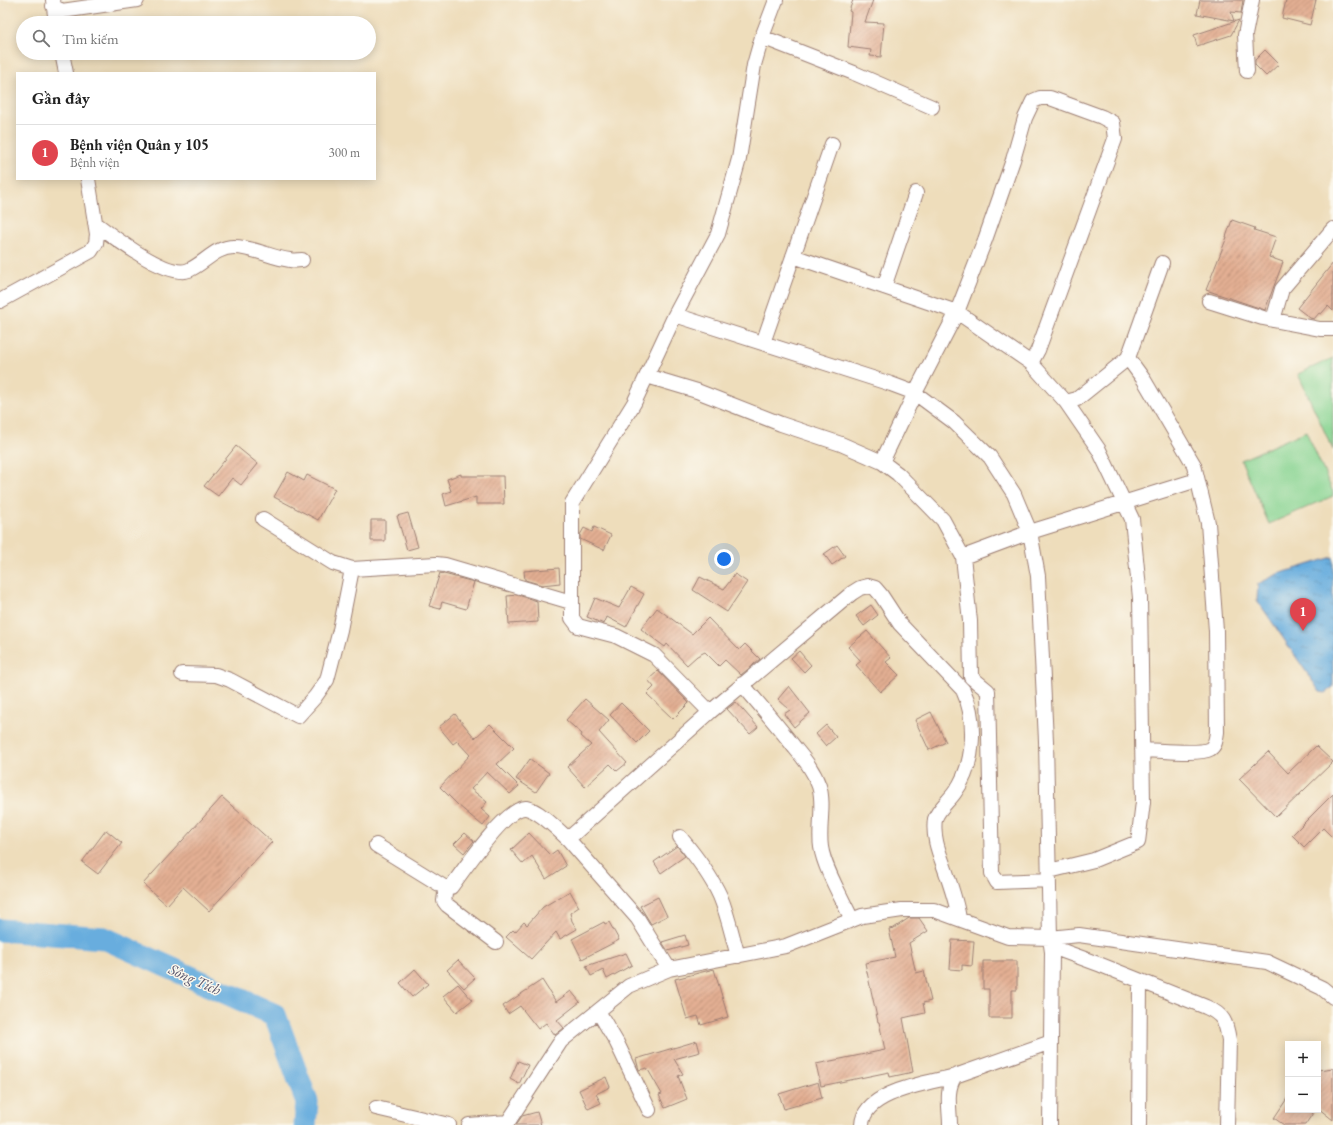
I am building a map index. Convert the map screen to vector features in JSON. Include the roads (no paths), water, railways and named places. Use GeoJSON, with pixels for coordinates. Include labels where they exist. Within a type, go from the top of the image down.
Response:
{"type":"FeatureCollection","features":[{"type":"Feature","properties":{"kind":"street"},"geometry":{"type":"LineString","coordinates":[[53,3],[62,11],[137,0]]}},
{"type":"Feature","properties":{"kind":"street"},"geometry":{"type":"LineString","coordinates":[[710,712],[654,655],[616,636],[578,626],[572,618],[572,503],[634,403],[675,315],[718,234],[739,159],[754,65],[762,37],[776,0]]}},
{"type":"Feature","properties":{"kind":"street"},"geometry":{"type":"LineString","coordinates":[[1247,71],[1245,36],[1252,0]]}},
{"type":"Feature","properties":{"kind":"street"},"geometry":{"type":"LineString","coordinates":[[53,3],[55,16]]}},
{"type":"Feature","properties":{"kind":"street"},"geometry":{"type":"LineString","coordinates":[[762,37],[854,73],[932,107]]}},
{"type":"Feature","properties":{"kind":"street"},"geometry":{"type":"LineString","coordinates":[[63,60],[66,72]]}},
{"type":"Feature","properties":{"kind":"street"},"geometry":{"type":"LineString","coordinates":[[882,462],[915,393],[957,312],[1010,168],[1025,118],[1033,102],[1040,98],[1050,98],[1102,117],[1113,123],[1114,138],[1106,164],[1032,363]]}},
{"type":"Feature","properties":{"kind":"street"},"geometry":{"type":"LineString","coordinates":[[763,343],[832,144]]}},
{"type":"Feature","properties":{"kind":"street"},"geometry":{"type":"LineString","coordinates":[[0,301],[91,251],[96,243],[95,223],[88,180]]}},
{"type":"Feature","properties":{"kind":"street"},"geometry":{"type":"LineString","coordinates":[[884,287],[916,193]]}},
{"type":"Feature","properties":{"kind":"street"},"geometry":{"type":"LineString","coordinates":[[95,223],[110,235],[144,257],[166,268],[180,271],[187,271],[197,266],[222,248],[248,248],[291,261],[302,260]]}},
{"type":"Feature","properties":{"kind":"street"},"geometry":{"type":"LineString","coordinates":[[1273,320],[1282,289],[1333,229]]}},
{"type":"Feature","properties":{"kind":"street"},"geometry":{"type":"LineString","coordinates":[[647,376],[697,391],[781,424],[841,444],[882,462],[898,474],[943,520],[963,557],[970,621],[971,677],[988,691],[992,873],[997,882],[1049,876],[1138,842],[1143,802],[1140,598],[1132,519],[1100,450],[1066,402],[1032,363],[957,312],[793,256]]}},
{"type":"Feature","properties":{"kind":"street"},"geometry":{"type":"LineString","coordinates":[[1066,402],[1077,399],[1128,358],[1162,263]]}},
{"type":"Feature","properties":{"kind":"street"},"geometry":{"type":"LineString","coordinates":[[1209,301],[1273,320],[1320,329],[1333,329]]}},
{"type":"Feature","properties":{"kind":"street"},"geometry":{"type":"LineString","coordinates":[[675,315],[915,393],[954,422],[990,457],[1014,494],[1030,532],[1038,576],[1046,741],[1051,942],[1050,1125]]}},
{"type":"Feature","properties":{"kind":"street"},"geometry":{"type":"LineString","coordinates":[[1128,358],[1144,380],[1194,465],[1208,523],[1216,631],[1216,744],[1211,749],[1200,751],[1142,750]]}},
{"type":"Feature","properties":{"kind":"street"},"geometry":{"type":"LineString","coordinates":[[963,557],[1030,532],[1197,480]]}},
{"type":"Feature","properties":{"kind":"street"},"geometry":{"type":"LineString","coordinates":[[263,520],[333,563],[352,569],[436,564],[445,565],[571,602]]}},
{"type":"Feature","properties":{"kind":"street"},"geometry":{"type":"LineString","coordinates":[[182,674],[216,675],[230,680],[298,716],[315,697],[327,680],[340,630],[352,569]]}},
{"type":"Feature","properties":{"kind":"street"},"geometry":{"type":"LineString","coordinates":[[568,839],[742,684],[852,593],[860,588],[868,586],[875,588],[900,624],[963,690],[967,699],[972,725],[968,765],[961,784],[940,809],[936,818],[935,829],[939,854],[954,894],[959,919]]}},
{"type":"Feature","properties":{"kind":"street"},"geometry":{"type":"LineString","coordinates":[[742,684],[784,733],[813,771],[820,788],[821,848],[826,865],[852,920]]}},
{"type":"Feature","properties":{"kind":"street"},"geometry":{"type":"LineString","coordinates":[[376,845],[444,886],[451,887],[489,838],[509,816],[518,810],[525,808],[533,810],[568,839],[638,919],[670,969]]}},
{"type":"Feature","properties":{"kind":"street"},"geometry":{"type":"LineString","coordinates":[[680,837],[700,862],[719,895],[725,910],[738,956]]}},
{"type":"Feature","properties":{"kind":"street"},"geometry":{"type":"LineString","coordinates":[[444,886],[444,901],[447,905],[496,942]]}},
{"type":"Feature","properties":{"kind":"street"},"geometry":{"type":"LineString","coordinates":[[469,1125],[508,1123],[561,1041],[629,986],[670,969],[786,946],[862,916],[902,910],[934,910],[1008,937],[1051,942],[1140,981],[1216,1011],[1223,1018],[1228,1029],[1227,1125]]}},
{"type":"Feature","properties":{"kind":"street"},"geometry":{"type":"LineString","coordinates":[[1051,942],[1079,935],[1267,962],[1322,988],[1333,997]]}},
{"type":"Feature","properties":{"kind":"street"},"geometry":{"type":"LineString","coordinates":[[1139,1125],[1140,981]]}},
{"type":"Feature","properties":{"kind":"street"},"geometry":{"type":"LineString","coordinates":[[598,1011],[617,1043],[649,1110]]}},
{"type":"Feature","properties":{"kind":"street"},"geometry":{"type":"LineString","coordinates":[[862,1125],[865,1113],[874,1102],[885,1096],[898,1091],[955,1076],[1051,1042]]}},
{"type":"Feature","properties":{"kind":"street"},"geometry":{"type":"LineString","coordinates":[[950,1125],[949,1088],[955,1076]]}},
{"type":"Feature","properties":{"kind":"street"},"geometry":{"type":"LineString","coordinates":[[376,1108],[448,1125]]}},
{"type":"Feature","properties":{"kind":"water"},"geometry":{"type":"Polygon","coordinates":[[[1333,557],[1333,687],[1325,693],[1320,692],[1257,600],[1258,584],[1278,574],[1333,557]]]}},
{"type":"Feature","properties":{"kind":"waterway","name":"Sông Tích"},"geometry":{"type":"LineString","coordinates":[[0,930],[104,938],[275,1015],[307,1102],[305,1125]]}},
{"type":"Feature","properties":{"kind":"place","name":"Bệnh viện Quân y 105"},"geometry":{"type":"Point","coordinates":[1303,631]}}]}
